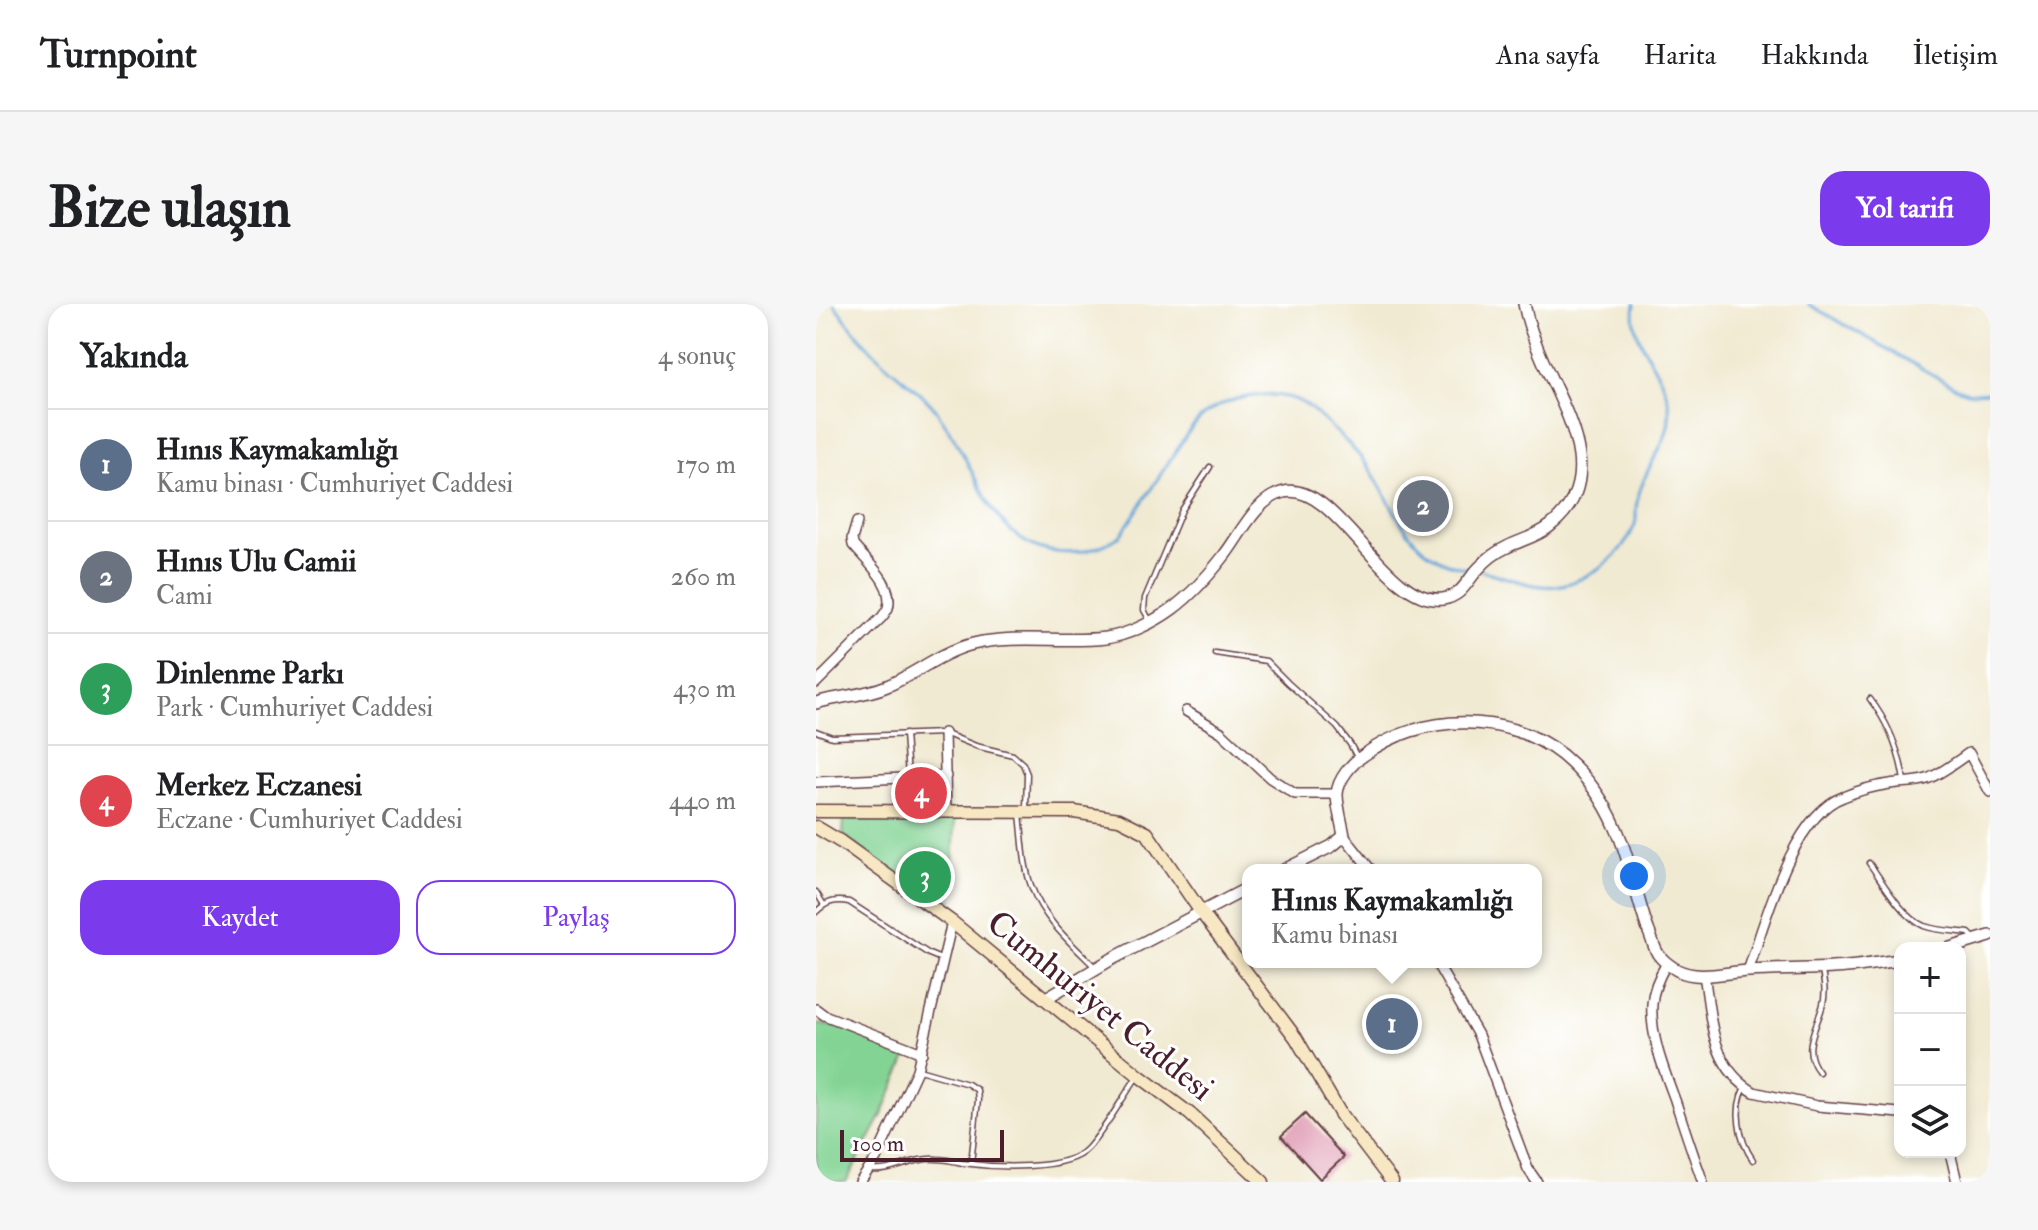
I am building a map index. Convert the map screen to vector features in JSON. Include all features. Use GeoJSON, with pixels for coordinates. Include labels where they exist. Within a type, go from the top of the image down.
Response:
{"type":"FeatureCollection","features":[{"type":"Feature","properties":{"kind":"main road"},"geometry":{"type":"LineString","coordinates":[[816,811],[1074,812],[1119,819],[1147,833],[1242,966]]}},
{"type":"Feature","properties":{"kind":"main road","name":"Cumhuriyet Caddesi"},"geometry":{"type":"LineString","coordinates":[[816,827],[952,922],[1190,1114],[1263,1182]]}},
{"type":"Feature","properties":{"kind":"main road"},"geometry":{"type":"LineString","coordinates":[[1243,968],[1296,1038],[1341,1115],[1392,1182]]}},
{"type":"Feature","properties":{"kind":"street"},"geometry":{"type":"LineString","coordinates":[[816,703],[872,692],[951,650],[972,644],[998,639],[1107,638],[1122,634],[1173,608],[1224,556],[1254,513],[1267,500],[1287,491],[1299,491],[1324,505],[1389,572],[1420,595],[1443,599],[1462,591],[1478,569],[1501,550],[1536,535],[1561,517],[1572,501],[1578,483],[1578,444],[1537,347],[1524,304]]}},
{"type":"Feature","properties":{"kind":"street"},"geometry":{"type":"LineString","coordinates":[[816,683],[888,609],[884,583],[853,545],[857,522]]}},
{"type":"Feature","properties":{"kind":"street"},"geometry":{"type":"LineString","coordinates":[[1186,711],[1221,732],[1270,778],[1295,794],[1337,794]]}},
{"type":"Feature","properties":{"kind":"street"},"geometry":{"type":"LineString","coordinates":[[1366,864],[1344,836],[1337,794],[1348,770],[1358,759],[1372,748],[1420,728],[1443,723],[1496,726],[1543,742],[1580,771],[1606,806],[1617,830],[1644,920],[1658,954],[1679,971],[1704,975],[1847,967],[1894,961]]}},
{"type":"Feature","properties":{"kind":"street"},"geometry":{"type":"LineString","coordinates":[[944,733],[946,812]]}},
{"type":"Feature","properties":{"kind":"street"},"geometry":{"type":"LineString","coordinates":[[1748,971],[1785,866],[1818,813],[1841,797],[1888,784],[1929,778],[1969,753],[1990,792]]}},
{"type":"Feature","properties":{"kind":"street"},"geometry":{"type":"LineString","coordinates":[[816,782],[946,776]]}},
{"type":"Feature","properties":{"kind":"street"},"geometry":{"type":"LineString","coordinates":[[1296,864],[1332,846],[1344,836]]}},
{"type":"Feature","properties":{"kind":"street"},"geometry":{"type":"LineString","coordinates":[[1046,998],[1242,891]]}},
{"type":"Feature","properties":{"kind":"street"},"geometry":{"type":"LineString","coordinates":[[860,1182],[917,1070],[952,922]]}},
{"type":"Feature","properties":{"kind":"street"},"geometry":{"type":"LineString","coordinates":[[1966,943],[1990,936]]}},
{"type":"Feature","properties":{"kind":"street"},"geometry":{"type":"LineString","coordinates":[[1667,963],[1653,995],[1655,1030],[1663,1066],[1703,1182]]}},
{"type":"Feature","properties":{"kind":"street"},"geometry":{"type":"LineString","coordinates":[[1439,968],[1478,1035],[1528,1169],[1537,1182]]}},
{"type":"Feature","properties":{"kind":"street"},"geometry":{"type":"LineString","coordinates":[[1704,975],[1720,1056],[1730,1073],[1745,1087],[1754,1092],[1817,1106],[1894,1112]]}},
{"type":"Feature","properties":{"kind":"street"},"geometry":{"type":"LineString","coordinates":[[816,1009],[824,1015],[922,1053]]}},
{"type":"Feature","properties":{"kind":"street"},"geometry":{"type":"LineString","coordinates":[[1951,1158],[1957,1182]]}},
{"type":"Feature","properties":{"kind":"lane"},"geometry":{"type":"LineString","coordinates":[[1150,621],[1144,610],[1145,598],[1182,510],[1210,467]]}},
{"type":"Feature","properties":{"kind":"lane"},"geometry":{"type":"LineString","coordinates":[[1215,653],[1266,661],[1337,727],[1358,759]]}},
{"type":"Feature","properties":{"kind":"lane"},"geometry":{"type":"LineString","coordinates":[[1870,699],[1891,731],[1905,782]]}},
{"type":"Feature","properties":{"kind":"lane"},"geometry":{"type":"LineString","coordinates":[[816,731],[832,737],[944,733],[1020,760],[1027,774],[1023,812],[1028,876],[1033,892],[1054,925],[1097,968]]}},
{"type":"Feature","properties":{"kind":"lane"},"geometry":{"type":"LineString","coordinates":[[905,734],[908,778]]}},
{"type":"Feature","properties":{"kind":"lane"},"geometry":{"type":"LineString","coordinates":[[1869,863],[1913,919],[1927,927],[1969,933],[1975,940]]}},
{"type":"Feature","properties":{"kind":"lane"},"geometry":{"type":"LineString","coordinates":[[816,892],[824,905]]}},
{"type":"Feature","properties":{"kind":"lane"},"geometry":{"type":"LineString","coordinates":[[816,912],[836,900],[849,902],[943,960]]}},
{"type":"Feature","properties":{"kind":"lane"},"geometry":{"type":"LineString","coordinates":[[1819,1072],[1812,1063],[1809,1046],[1824,1001],[1822,968]]}},
{"type":"Feature","properties":{"kind":"lane"},"geometry":{"type":"LineString","coordinates":[[917,1070],[968,1084],[977,1090],[971,1164]]}},
{"type":"Feature","properties":{"kind":"lane"},"geometry":{"type":"LineString","coordinates":[[869,1169],[881,1171],[926,1158],[971,1164],[1059,1164],[1086,1150],[1138,1075]]}},
{"type":"Feature","properties":{"kind":"lane"},"geometry":{"type":"LineString","coordinates":[[1745,1087],[1738,1107],[1741,1139],[1753,1160]]}},
{"type":"Feature","properties":{"kind":"green space"},"geometry":{"type":"Polygon","coordinates":[[[844,819],[955,819],[951,919],[843,835],[844,819]]]}},
{"type":"Feature","properties":{"kind":"green space"},"geometry":{"type":"Polygon","coordinates":[[[816,1024],[850,1028],[908,1054],[881,1117],[846,1182],[816,1182],[816,1024]]]}},
{"type":"Feature","properties":{"kind":"building"},"geometry":{"type":"Polygon","coordinates":[[[1426,492],[1437,507],[1420,520],[1409,505],[1426,492]]]}},
{"type":"Feature","properties":{"kind":"building"},"geometry":{"type":"Polygon","coordinates":[[[1392,998],[1414,1038],[1392,1050],[1370,1010],[1392,998]]]}},
{"type":"Feature","properties":{"kind":"building"},"geometry":{"type":"Polygon","coordinates":[[[1305,1114],[1344,1157],[1320,1179],[1281,1136],[1305,1114]]]}},
{"type":"Feature","properties":{"kind":"waterway"},"geometry":{"type":"LineString","coordinates":[[834,304],[875,353],[935,409],[956,440],[995,512],[1020,538],[1036,547],[1065,553],[1082,552],[1120,536],[1200,419],[1213,409],[1237,399],[1273,395],[1306,405],[1348,444],[1373,474],[1401,523],[1422,548],[1436,558],[1474,570]]}},
{"type":"Feature","properties":{"kind":"waterway"},"geometry":{"type":"LineString","coordinates":[[1482,571],[1541,586],[1569,583],[1583,578],[1608,561],[1627,539],[1636,523],[1640,490],[1665,436],[1669,417],[1666,393],[1637,331],[1635,304]]}},
{"type":"Feature","properties":{"kind":"waterway"},"geometry":{"type":"LineString","coordinates":[[1808,304],[1956,388],[1971,393],[1990,392]]}},
{"type":"Feature","properties":{"kind":"place","name":"Hınıs Ulu Camii"},"geometry":{"type":"Point","coordinates":[1423,506]}},
{"type":"Feature","properties":{"kind":"place","name":"Merkez Eczanesi"},"geometry":{"type":"Point","coordinates":[921,793]}},
{"type":"Feature","properties":{"kind":"place","name":"Dinlenme Parkı"},"geometry":{"type":"Point","coordinates":[925,877]}},
{"type":"Feature","properties":{"kind":"place","name":"Hınıs Kaymakamlığı"},"geometry":{"type":"Point","coordinates":[1392,1024]}}]}
